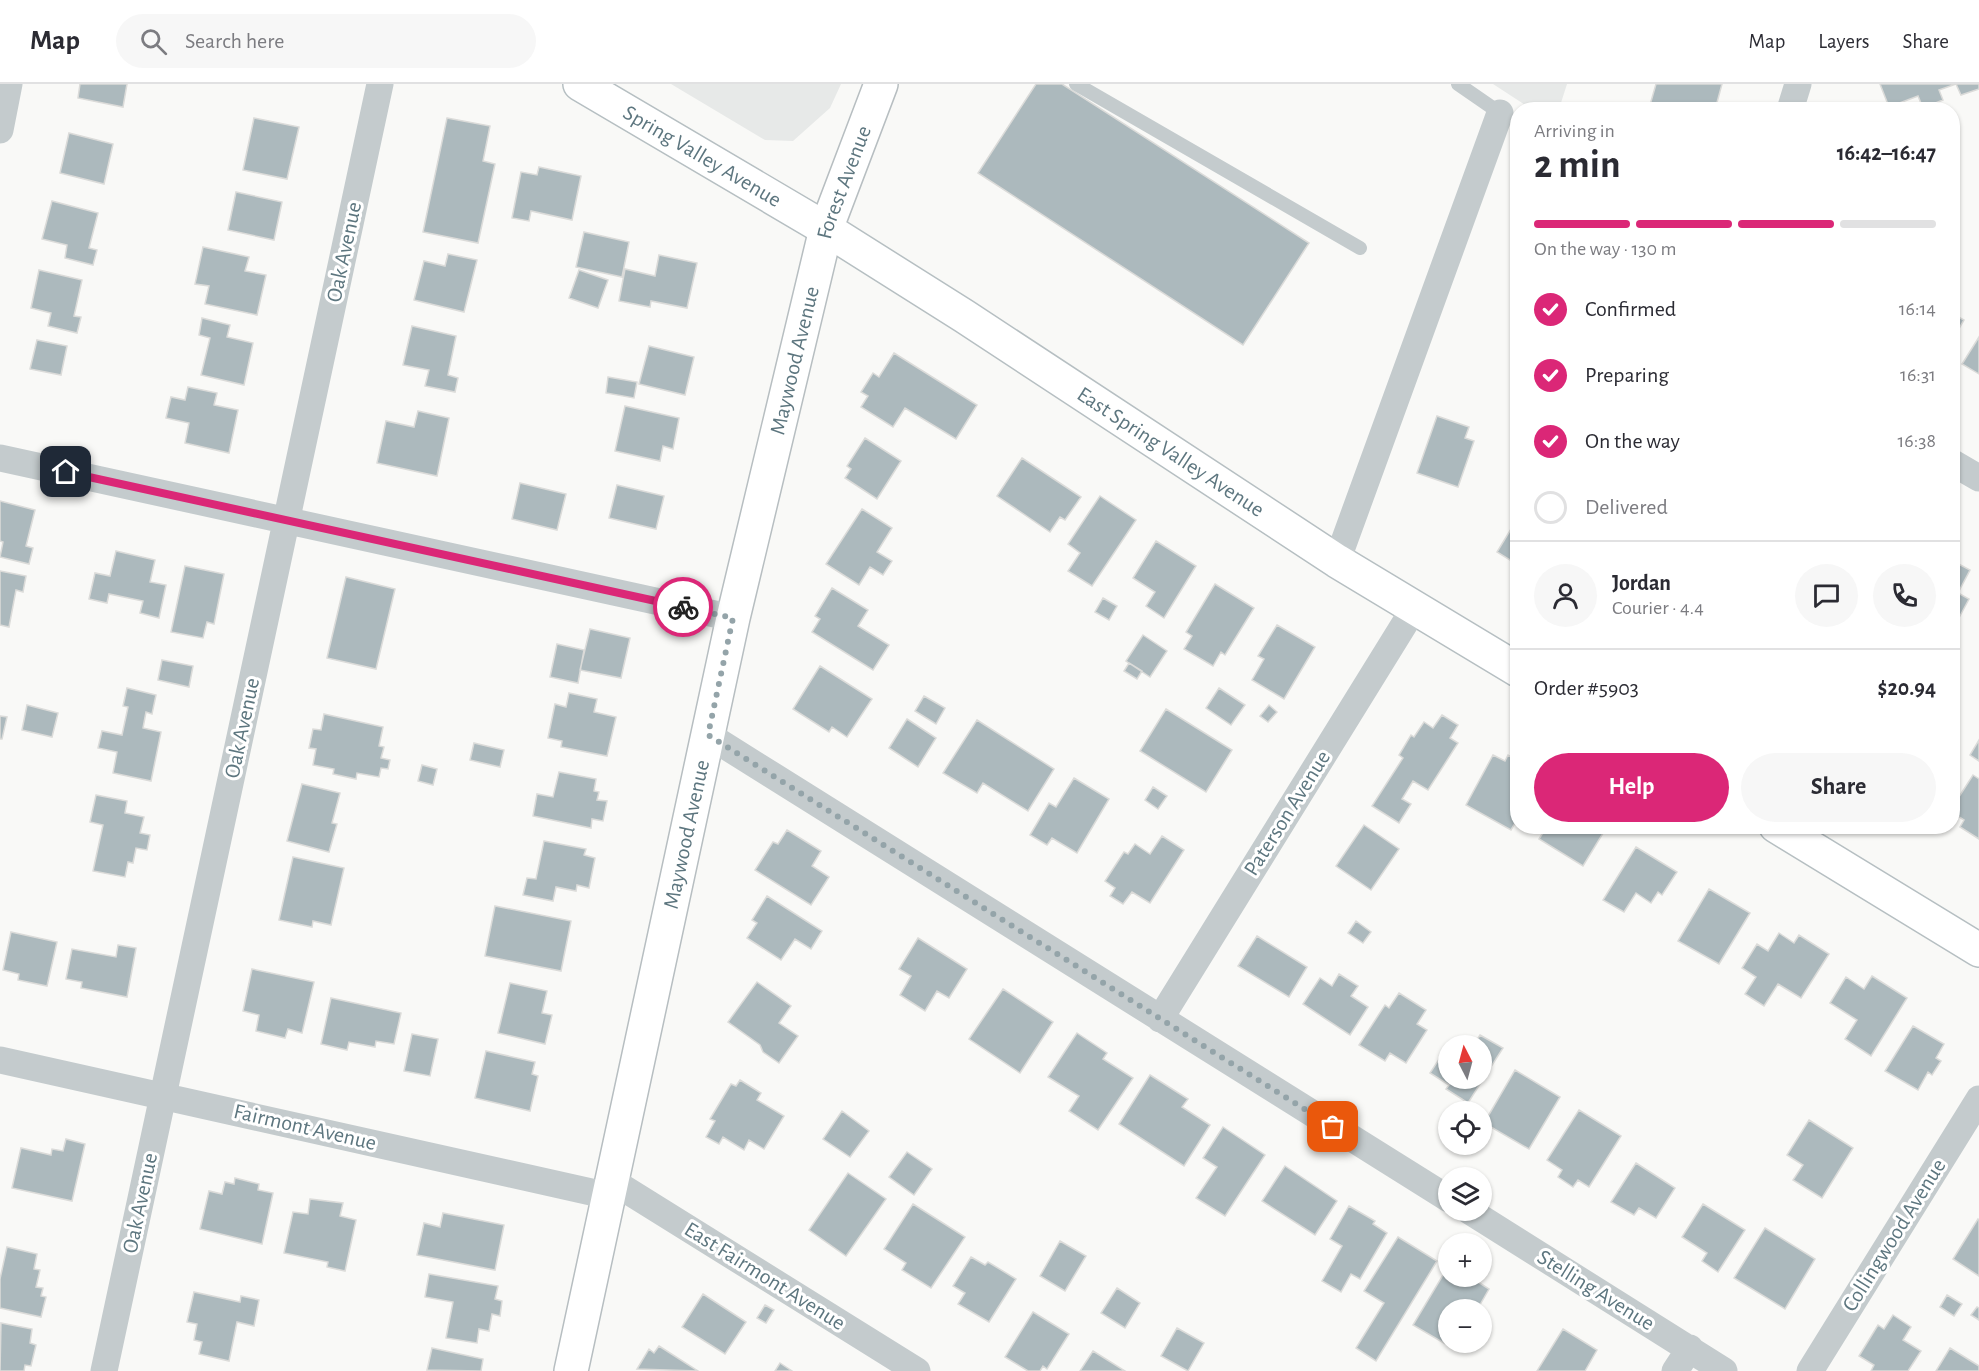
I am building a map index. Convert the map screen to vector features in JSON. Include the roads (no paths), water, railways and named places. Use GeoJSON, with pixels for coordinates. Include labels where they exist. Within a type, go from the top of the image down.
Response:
{"type":"FeatureCollection","features":[{"type":"Feature","properties":{"kind":"main road","name":"Spring Valley Avenue"},"geometry":{"type":"LineString","coordinates":[[580,84],[826,229]]}},
{"type":"Feature","properties":{"kind":"main road","name":"Forest Avenue"},"geometry":{"type":"LineString","coordinates":[[826,229],[881,84]]}},
{"type":"Feature","properties":{"kind":"main road","name":"Forest Avenue"},"geometry":{"type":"LineString","coordinates":[[826,229],[901,84]]}},
{"type":"Feature","properties":{"kind":"main road","name":"East Spring Valley Avenue"},"geometry":{"type":"LineString","coordinates":[[826,229],[964,316],[1337,561],[1510,665]]}},
{"type":"Feature","properties":{"kind":"main road","name":"Maywood Avenue"},"geometry":{"type":"LineString","coordinates":[[571,1371],[733,618],[826,229]]}},
{"type":"Feature","properties":{"kind":"main road"},"geometry":{"type":"LineString","coordinates":[[1789,834],[1979,950]]}},
{"type":"Feature","properties":{"kind":"street"},"geometry":{"type":"LineString","coordinates":[[0,130],[9,84]]}},
{"type":"Feature","properties":{"kind":"street","name":"Oak Avenue"},"geometry":{"type":"LineString","coordinates":[[104,1371],[380,84]]}},
{"type":"Feature","properties":{"kind":"street"},"geometry":{"type":"LineString","coordinates":[[1792,102],[1798,84]]}},
{"type":"Feature","properties":{"kind":"street"},"geometry":{"type":"LineString","coordinates":[[1337,561],[1500,113]]}},
{"type":"Feature","properties":{"kind":"street"},"geometry":{"type":"LineString","coordinates":[[0,458],[733,618]]}},
{"type":"Feature","properties":{"kind":"street"},"geometry":{"type":"LineString","coordinates":[[1960,467],[1979,478]]}},
{"type":"Feature","properties":{"kind":"street","name":"Paterson Avenue"},"geometry":{"type":"LineString","coordinates":[[1160,1019],[1414,607]]}},
{"type":"Feature","properties":{"kind":"street"},"geometry":{"type":"LineString","coordinates":[[708,735],[1438,1192]]}},
{"type":"Feature","properties":{"kind":"street","name":"Fairmont Avenue"},"geometry":{"type":"LineString","coordinates":[[0,1060],[610,1188]]}},
{"type":"Feature","properties":{"kind":"street","name":"Collingwood Avenue"},"geometry":{"type":"LineString","coordinates":[[1810,1371],[1979,1099]]}},
{"type":"Feature","properties":{"kind":"street","name":"East Fairmont Avenue"},"geometry":{"type":"LineString","coordinates":[[610,1188],[917,1371]]}},
{"type":"Feature","properties":{"kind":"street","name":"Stelling Avenue"},"geometry":{"type":"LineString","coordinates":[[1486,1221],[1724,1371]]}},
{"type":"Feature","properties":{"kind":"street"},"geometry":{"type":"LineString","coordinates":[[1675,1371],[1690,1348]]}},
{"type":"Feature","properties":{"kind":"lane"},"geometry":{"type":"LineString","coordinates":[[1076,84],[1360,248]]}},
{"type":"Feature","properties":{"kind":"lane"},"geometry":{"type":"LineString","coordinates":[[1458,84],[1500,113]]}}]}
